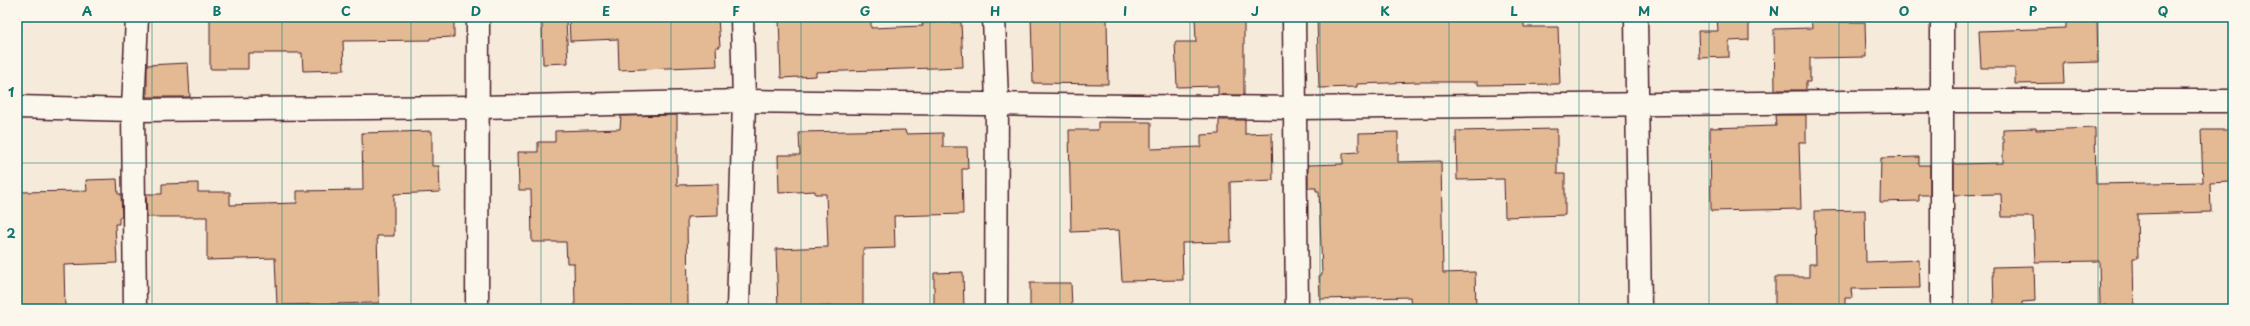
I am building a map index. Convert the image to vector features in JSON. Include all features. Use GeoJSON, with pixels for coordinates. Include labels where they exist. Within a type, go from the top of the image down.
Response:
{"type":"FeatureCollection","features":[{"type":"Feature","properties":{"kind":"street"},"geometry":{"type":"LineString","coordinates":[[135,309],[133,110],[137,17]]}},
{"type":"Feature","properties":{"kind":"street"},"geometry":{"type":"LineString","coordinates":[[477,309],[478,17]]}},
{"type":"Feature","properties":{"kind":"street"},"geometry":{"type":"LineString","coordinates":[[738,309],[744,101],[742,17]]}},
{"type":"Feature","properties":{"kind":"street"},"geometry":{"type":"LineString","coordinates":[[994,17],[996,103],[996,309]]}},
{"type":"Feature","properties":{"kind":"street"},"geometry":{"type":"LineString","coordinates":[[1294,17],[1297,309]]}},
{"type":"Feature","properties":{"kind":"street"},"geometry":{"type":"LineString","coordinates":[[1636,17],[1640,309]]}},
{"type":"Feature","properties":{"kind":"street"},"geometry":{"type":"LineString","coordinates":[[1942,17],[1942,309]]}},
{"type":"Feature","properties":{"kind":"street"},"geometry":{"type":"LineString","coordinates":[[17,107],[133,110],[478,107],[744,101],[996,103],[1295,108],[1942,101],[2233,101]]}},
{"type":"Feature","properties":{"kind":"building"},"geometry":{"type":"Polygon","coordinates":[[[210,17],[454,17],[454,37],[430,38],[430,40],[343,41],[344,70],[303,71],[302,53],[248,53],[248,69],[210,69],[210,17]]]}},
{"type":"Feature","properties":{"kind":"building"},"geometry":{"type":"Polygon","coordinates":[[[569,17],[620,17],[620,19],[718,17],[720,47],[716,47],[717,66],[619,70],[618,39],[570,41],[569,17]]]}},
{"type":"Feature","properties":{"kind":"building"},"geometry":{"type":"Polygon","coordinates":[[[871,17],[871,28],[923,26],[922,23],[961,22],[963,67],[816,72],[816,76],[781,78],[779,18],[871,17]]]}},
{"type":"Feature","properties":{"kind":"building"},"geometry":{"type":"Polygon","coordinates":[[[1031,17],[1107,17],[1108,84],[1033,83],[1031,17]]]}},
{"type":"Feature","properties":{"kind":"building"},"geometry":{"type":"Polygon","coordinates":[[[1195,17],[1244,17],[1244,95],[1218,95],[1218,86],[1177,87],[1175,42],[1196,42],[1195,17]]]}},
{"type":"Feature","properties":{"kind":"building"},"geometry":{"type":"Polygon","coordinates":[[[1317,17],[1524,17],[1524,27],[1558,27],[1560,84],[1478,85],[1478,82],[1417,82],[1357,84],[1357,87],[1319,88],[1317,17]]]}},
{"type":"Feature","properties":{"kind":"building"},"geometry":{"type":"Polygon","coordinates":[[[1717,17],[1749,17],[1749,40],[1729,41],[1729,57],[1699,58],[1698,31],[1718,31],[1717,17]]]}},
{"type":"Feature","properties":{"kind":"building"},"geometry":{"type":"Polygon","coordinates":[[[1811,17],[1836,17],[1836,22],[1865,22],[1866,57],[1810,58],[1810,82],[1806,82],[1806,90],[1775,90],[1774,29],[1812,28],[1811,17]]]}},
{"type":"Feature","properties":{"kind":"building"},"geometry":{"type":"Polygon","coordinates":[[[2066,17],[2097,17],[2098,62],[2063,63],[2064,83],[2015,84],[2015,68],[1981,68],[1979,31],[2066,28],[2066,17]]]}},
{"type":"Feature","properties":{"kind":"building"},"geometry":{"type":"Polygon","coordinates":[[[566,20],[568,63],[543,64],[542,21],[566,20]]]}},
{"type":"Feature","properties":{"kind":"building"},"geometry":{"type":"Polygon","coordinates":[[[188,63],[190,97],[147,97],[147,65],[188,63]]]}},
{"type":"Feature","properties":{"kind":"building"},"geometry":{"type":"Polygon","coordinates":[[[677,115],[677,185],[718,184],[718,216],[687,217],[688,306],[575,307],[574,263],[567,263],[566,242],[532,242],[531,190],[519,190],[518,152],[538,152],[538,142],[555,142],[555,131],[620,129],[621,116],[677,115]]]}},
{"type":"Feature","properties":{"kind":"building"},"geometry":{"type":"Polygon","coordinates":[[[1775,115],[1806,115],[1806,142],[1799,142],[1801,209],[1711,211],[1710,128],[1776,126],[1775,115]]]}},
{"type":"Feature","properties":{"kind":"building"},"geometry":{"type":"Polygon","coordinates":[[[1219,120],[1245,120],[1245,134],[1272,133],[1273,180],[1230,182],[1231,242],[1182,243],[1183,280],[1122,281],[1119,230],[1071,232],[1069,130],[1098,130],[1098,122],[1151,122],[1151,149],[1201,147],[1201,135],[1219,134],[1219,120]]]}},
{"type":"Feature","properties":{"kind":"building"},"geometry":{"type":"Polygon","coordinates":[[[2036,128],[2036,130],[2095,128],[2096,184],[2203,182],[2201,130],[2229,130],[2230,182],[2210,183],[2211,212],[2137,214],[2138,258],[2133,258],[2134,309],[2106,309],[2106,305],[2100,305],[2099,261],[2035,262],[2033,217],[2002,217],[2001,194],[1954,195],[1954,164],[2003,163],[2003,129],[2036,128]]]}},
{"type":"Feature","properties":{"kind":"building"},"geometry":{"type":"Polygon","coordinates":[[[1557,129],[1557,174],[1565,174],[1565,215],[1505,217],[1504,179],[1457,180],[1456,131],[1557,129]]]}},
{"type":"Feature","properties":{"kind":"building"},"geometry":{"type":"Polygon","coordinates":[[[905,130],[906,134],[943,133],[943,147],[967,147],[968,169],[962,169],[963,214],[894,216],[895,248],[863,249],[863,305],[778,308],[776,249],[828,247],[826,194],[815,194],[815,191],[779,193],[778,155],[800,155],[799,132],[905,130]]]}},
{"type":"Feature","properties":{"kind":"building"},"geometry":{"type":"Polygon","coordinates":[[[432,131],[432,166],[439,166],[440,192],[394,194],[394,236],[377,236],[379,303],[277,305],[275,258],[207,260],[207,217],[147,217],[146,194],[162,194],[162,184],[198,183],[198,192],[230,192],[230,205],[297,203],[297,191],[363,190],[362,133],[432,131]]]}},
{"type":"Feature","properties":{"kind":"building"},"geometry":{"type":"Polygon","coordinates":[[[1398,132],[1398,162],[1441,161],[1443,273],[1475,272],[1476,307],[1411,309],[1410,297],[1320,299],[1319,275],[1322,275],[1319,191],[1316,191],[1316,188],[1308,188],[1308,165],[1343,164],[1343,153],[1359,152],[1359,133],[1398,132]]]}},
{"type":"Feature","properties":{"kind":"building"},"geometry":{"type":"Polygon","coordinates":[[[1919,157],[1919,165],[1930,165],[1930,195],[1919,195],[1919,201],[1880,202],[1881,158],[1919,157]]]}},
{"type":"Feature","properties":{"kind":"building"},"geometry":{"type":"Polygon","coordinates":[[[117,179],[118,194],[121,194],[122,217],[119,217],[119,224],[115,224],[117,263],[64,265],[65,309],[17,309],[17,192],[87,191],[86,180],[117,179]]]}},
{"type":"Feature","properties":{"kind":"building"},"geometry":{"type":"Polygon","coordinates":[[[1865,210],[1866,262],[1919,260],[1920,288],[1851,289],[1852,298],[1845,298],[1845,309],[1792,309],[1792,305],[1775,305],[1775,277],[1809,277],[1809,264],[1816,264],[1815,211],[1865,210]]]}},
{"type":"Feature","properties":{"kind":"building"},"geometry":{"type":"Polygon","coordinates":[[[2034,266],[2035,301],[2022,302],[2022,309],[1994,309],[1993,267],[2034,266]]]}},
{"type":"Feature","properties":{"kind":"building"},"geometry":{"type":"Polygon","coordinates":[[[963,272],[964,309],[934,309],[934,273],[963,272]]]}},
{"type":"Feature","properties":{"kind":"building"},"geometry":{"type":"Polygon","coordinates":[[[1030,283],[1071,283],[1072,309],[1030,309],[1030,283]]]}}]}
